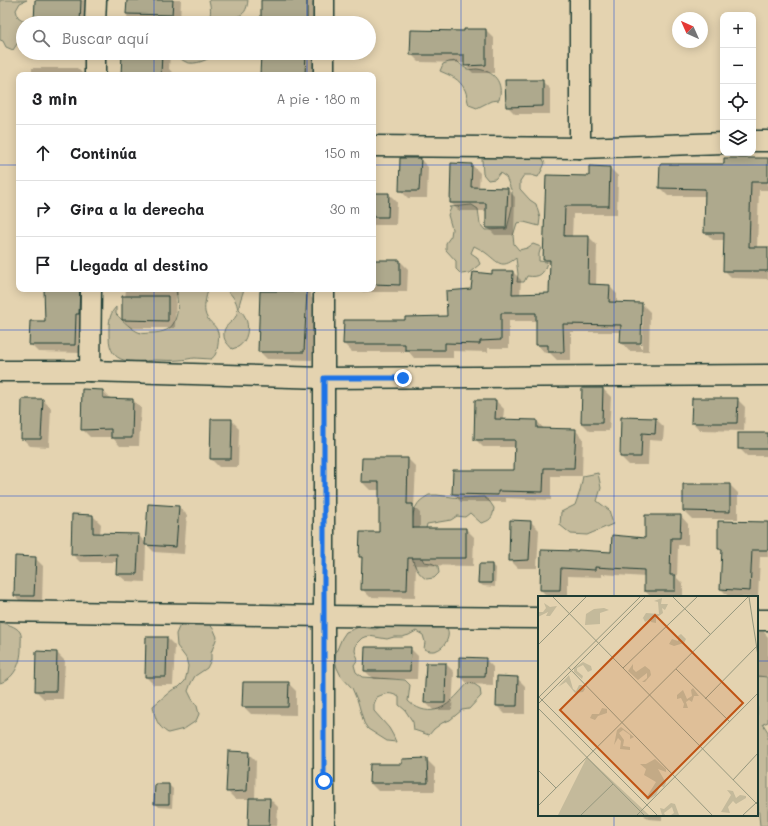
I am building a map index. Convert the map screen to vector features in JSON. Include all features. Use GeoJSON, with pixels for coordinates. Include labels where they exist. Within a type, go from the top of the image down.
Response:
{"type":"FeatureCollection","features":[{"type":"Feature","properties":{"kind":"street"},"geometry":{"type":"LineString","coordinates":[[96,0],[96,16]]}},
{"type":"Feature","properties":{"kind":"street"},"geometry":{"type":"LineString","coordinates":[[324,0],[324,16]]}},
{"type":"Feature","properties":{"kind":"street"},"geometry":{"type":"LineString","coordinates":[[580,0],[580,148]]}},
{"type":"Feature","properties":{"kind":"street"},"geometry":{"type":"LineString","coordinates":[[95,60],[95,72]]}},
{"type":"Feature","properties":{"kind":"street"},"geometry":{"type":"LineString","coordinates":[[324,60],[324,72]]}},
{"type":"Feature","properties":{"kind":"street"},"geometry":{"type":"LineString","coordinates":[[756,142],[768,141]]}},
{"type":"Feature","properties":{"kind":"street"},"geometry":{"type":"LineString","coordinates":[[376,146],[580,148],[720,143]]}},
{"type":"Feature","properties":{"kind":"street"},"geometry":{"type":"LineString","coordinates":[[90,371],[91,292]]}},
{"type":"Feature","properties":{"kind":"street"},"geometry":{"type":"LineString","coordinates":[[324,292],[324,826]]}},
{"type":"Feature","properties":{"kind":"street"},"geometry":{"type":"LineString","coordinates":[[0,371],[90,371],[324,378],[768,375]]}},
{"type":"Feature","properties":{"kind":"street"},"geometry":{"type":"LineString","coordinates":[[0,611],[538,618]]}},
{"type":"Feature","properties":{"kind":"shaded area"},"geometry":{"type":"Polygon","coordinates":[[[0,0],[27,0],[20,3],[16,10],[18,16],[16,16],[16,46],[13,50],[6,47],[3,41],[0,40],[0,0]]]}},
{"type":"Feature","properties":{"kind":"shaded area"},"geometry":{"type":"Polygon","coordinates":[[[209,0],[248,0],[245,11],[238,16],[209,16],[209,0]]]}},
{"type":"Feature","properties":{"kind":"shaded area"},"geometry":{"type":"Polygon","coordinates":[[[183,60],[206,60],[193,63],[183,60]]]}},
{"type":"Feature","properties":{"kind":"shaded area"},"geometry":{"type":"Polygon","coordinates":[[[457,61],[467,69],[483,70],[493,75],[499,83],[499,100],[491,101],[477,108],[469,105],[463,86],[454,78],[440,71],[443,64],[457,61]]]}},
{"type":"Feature","properties":{"kind":"shaded area"},"geometry":{"type":"Polygon","coordinates":[[[484,152],[541,156],[545,163],[538,177],[524,175],[520,181],[520,189],[536,204],[540,218],[539,226],[524,222],[517,223],[513,236],[514,244],[519,250],[527,248],[533,244],[541,247],[539,261],[547,262],[541,274],[538,276],[527,276],[524,282],[517,282],[518,274],[516,258],[507,264],[503,264],[497,262],[474,246],[471,253],[477,257],[480,264],[469,273],[461,274],[456,269],[456,261],[446,250],[446,243],[451,236],[452,229],[448,215],[451,208],[449,207],[472,205],[478,209],[480,224],[485,230],[507,229],[512,207],[512,192],[506,177],[500,173],[495,179],[488,180],[483,174],[482,159],[484,152]]]}},
{"type":"Feature","properties":{"kind":"shaded area"},"geometry":{"type":"Polygon","coordinates":[[[176,292],[207,292],[205,301],[206,315],[218,332],[218,346],[216,353],[211,359],[195,358],[131,361],[124,360],[113,353],[110,346],[109,325],[110,317],[116,307],[116,314],[138,332],[155,333],[170,328],[175,321],[178,307],[176,292]]]}},
{"type":"Feature","properties":{"kind":"shaded area"},"geometry":{"type":"Polygon","coordinates":[[[229,292],[243,292],[239,309],[247,321],[248,329],[244,341],[238,347],[232,349],[224,338],[225,329],[235,318],[238,308],[229,292]]]}},
{"type":"Feature","properties":{"kind":"shaded area"},"geometry":{"type":"Polygon","coordinates":[[[598,473],[601,488],[597,501],[609,510],[613,524],[587,535],[571,534],[560,525],[561,512],[575,505],[583,476],[598,473]]]}},
{"type":"Feature","properties":{"kind":"shaded area"},"geometry":{"type":"Polygon","coordinates":[[[429,495],[460,498],[484,497],[494,508],[493,514],[490,518],[481,523],[470,513],[465,517],[457,516],[451,520],[427,524],[420,555],[424,562],[438,566],[439,573],[434,578],[426,579],[416,569],[412,557],[411,544],[413,514],[415,508],[420,501],[429,495]]]}},
{"type":"Feature","properties":{"kind":"shaded area"},"geometry":{"type":"Polygon","coordinates":[[[185,621],[209,623],[217,637],[211,653],[211,660],[207,668],[195,676],[188,691],[197,706],[199,714],[196,721],[184,729],[168,733],[161,728],[157,721],[153,706],[185,681],[188,666],[186,658],[177,646],[176,634],[179,627],[185,621]]]}},
{"type":"Feature","properties":{"kind":"shaded area"},"geometry":{"type":"Polygon","coordinates":[[[0,622],[16,628],[20,632],[21,650],[19,662],[14,673],[6,681],[0,683],[0,622]]]}},
{"type":"Feature","properties":{"kind":"shaded area"},"geometry":{"type":"Polygon","coordinates":[[[435,623],[442,623],[447,627],[448,636],[445,644],[435,651],[424,649],[425,642],[423,635],[416,631],[402,637],[387,639],[369,636],[362,638],[356,644],[355,651],[358,659],[354,665],[356,672],[362,677],[405,680],[410,685],[408,701],[421,709],[435,710],[442,708],[448,704],[468,683],[474,684],[480,688],[481,696],[469,709],[462,710],[450,720],[442,723],[429,735],[414,730],[413,722],[405,710],[399,705],[399,697],[393,694],[388,694],[377,697],[374,704],[374,711],[389,728],[396,742],[387,741],[368,729],[364,723],[352,688],[341,676],[337,668],[335,660],[336,652],[346,632],[359,627],[375,629],[405,624],[428,627],[435,623]]]}},
{"type":"Feature","properties":{"kind":"shaded area"},"geometry":{"type":"Polygon","coordinates":[[[758,676],[768,677],[768,722],[763,724],[768,732],[768,826],[760,826],[758,804],[758,676]]]}},
{"type":"Feature","properties":{"kind":"building"},"geometry":{"type":"Polygon","coordinates":[[[35,0],[81,0],[80,16],[34,16],[35,0]]]}},
{"type":"Feature","properties":{"kind":"building"},"geometry":{"type":"Polygon","coordinates":[[[127,0],[173,0],[172,15],[126,14],[127,0]]]}},
{"type":"Feature","properties":{"kind":"building"},"geometry":{"type":"Polygon","coordinates":[[[261,0],[307,0],[307,16],[261,16],[261,0]]]}},
{"type":"Feature","properties":{"kind":"building"},"geometry":{"type":"Polygon","coordinates":[[[464,29],[486,29],[486,65],[464,66],[464,55],[410,55],[411,30],[464,31],[464,29]]]}},
{"type":"Feature","properties":{"kind":"building"},"geometry":{"type":"Polygon","coordinates":[[[122,60],[162,60],[161,72],[121,72],[122,60]]]}},
{"type":"Feature","properties":{"kind":"building"},"geometry":{"type":"Polygon","coordinates":[[[261,60],[306,60],[305,72],[260,72],[261,60]]]}},
{"type":"Feature","properties":{"kind":"building"},"geometry":{"type":"Polygon","coordinates":[[[505,80],[543,80],[543,106],[506,107],[505,80]]]}},
{"type":"Feature","properties":{"kind":"building"},"geometry":{"type":"Polygon","coordinates":[[[400,158],[421,158],[419,191],[399,191],[400,158]]]}},
{"type":"Feature","properties":{"kind":"building"},"geometry":{"type":"Polygon","coordinates":[[[724,158],[768,158],[768,182],[751,182],[749,247],[768,247],[768,271],[723,271],[724,233],[704,233],[705,189],[659,188],[660,164],[724,164],[724,158]]]}},
{"type":"Feature","properties":{"kind":"building"},"geometry":{"type":"Polygon","coordinates":[[[451,163],[472,164],[471,187],[508,188],[506,228],[486,228],[486,203],[450,203],[451,163]]]}},
{"type":"Feature","properties":{"kind":"building"},"geometry":{"type":"Polygon","coordinates":[[[589,166],[610,167],[609,206],[565,206],[564,236],[589,236],[588,284],[610,285],[609,302],[642,303],[641,343],[620,343],[621,325],[563,324],[564,352],[548,352],[548,345],[536,345],[536,313],[501,313],[501,340],[480,341],[480,344],[445,343],[445,350],[405,350],[405,344],[343,344],[344,320],[405,320],[405,317],[447,316],[446,291],[471,289],[473,272],[492,274],[492,271],[513,271],[512,294],[549,293],[550,260],[543,260],[546,175],[589,176],[589,166]]]}},
{"type":"Feature","properties":{"kind":"building"},"geometry":{"type":"Polygon","coordinates":[[[376,193],[389,193],[388,217],[376,217],[376,193]]]}},
{"type":"Feature","properties":{"kind":"building"},"geometry":{"type":"Polygon","coordinates":[[[376,260],[400,260],[400,285],[376,284],[376,260]]]}},
{"type":"Feature","properties":{"kind":"building"},"geometry":{"type":"Polygon","coordinates":[[[44,292],[80,292],[79,314],[76,314],[75,345],[29,345],[30,321],[45,321],[44,292]]]}},
{"type":"Feature","properties":{"kind":"building"},"geometry":{"type":"Polygon","coordinates":[[[260,292],[307,292],[304,352],[258,352],[260,292]]]}},
{"type":"Feature","properties":{"kind":"building"},"geometry":{"type":"Polygon","coordinates":[[[122,296],[168,296],[168,321],[122,320],[122,296]]]}},
{"type":"Feature","properties":{"kind":"building"},"geometry":{"type":"Polygon","coordinates":[[[582,388],[603,388],[602,423],[581,423],[582,388]]]}},
{"type":"Feature","properties":{"kind":"building"},"geometry":{"type":"Polygon","coordinates":[[[82,389],[103,390],[103,398],[133,399],[132,438],[111,438],[111,429],[81,430],[82,389]]]}},
{"type":"Feature","properties":{"kind":"building"},"geometry":{"type":"Polygon","coordinates":[[[692,398],[738,398],[737,423],[691,423],[692,398]]]}},
{"type":"Feature","properties":{"kind":"building"},"geometry":{"type":"Polygon","coordinates":[[[22,399],[43,399],[41,439],[21,439],[22,399]]]}},
{"type":"Feature","properties":{"kind":"building"},"geometry":{"type":"Polygon","coordinates":[[[475,400],[496,400],[495,419],[537,420],[537,428],[576,429],[574,468],[544,468],[543,492],[498,491],[498,495],[452,494],[453,470],[514,470],[515,440],[474,440],[475,400]]]}},
{"type":"Feature","properties":{"kind":"building"},"geometry":{"type":"Polygon","coordinates":[[[621,417],[656,418],[655,434],[642,433],[641,457],[620,457],[621,417]]]}},
{"type":"Feature","properties":{"kind":"building"},"geometry":{"type":"Polygon","coordinates":[[[211,419],[232,419],[231,459],[210,459],[211,419]]]}},
{"type":"Feature","properties":{"kind":"building"},"geometry":{"type":"Polygon","coordinates":[[[738,433],[768,433],[768,449],[738,449],[738,433]]]}},
{"type":"Feature","properties":{"kind":"building"},"geometry":{"type":"Polygon","coordinates":[[[362,458],[408,458],[407,504],[413,504],[413,528],[466,528],[466,558],[408,558],[407,590],[361,590],[362,557],[359,557],[360,532],[379,532],[379,482],[361,482],[362,458]]]}},
{"type":"Feature","properties":{"kind":"building"},"geometry":{"type":"Polygon","coordinates":[[[683,484],[730,484],[730,512],[683,511],[683,484]]]}},
{"type":"Feature","properties":{"kind":"building"},"geometry":{"type":"Polygon","coordinates":[[[148,504],[179,506],[176,547],[145,545],[148,504]]]}},
{"type":"Feature","properties":{"kind":"building"},"geometry":{"type":"Polygon","coordinates":[[[72,514],[93,515],[93,533],[139,534],[137,574],[116,574],[117,554],[71,555],[72,514]]]}},
{"type":"Feature","properties":{"kind":"building"},"geometry":{"type":"Polygon","coordinates":[[[645,515],[681,515],[680,538],[671,538],[670,575],[675,575],[675,591],[644,591],[644,570],[595,567],[595,570],[561,568],[560,590],[540,590],[541,550],[611,552],[612,535],[645,538],[645,515]]]}},
{"type":"Feature","properties":{"kind":"building"},"geometry":{"type":"Polygon","coordinates":[[[510,520],[531,521],[529,560],[509,561],[510,520]]]}},
{"type":"Feature","properties":{"kind":"building"},"geometry":{"type":"Polygon","coordinates":[[[718,521],[768,522],[768,550],[752,550],[750,591],[720,589],[722,549],[718,549],[718,521]]]}},
{"type":"Feature","properties":{"kind":"building"},"geometry":{"type":"Polygon","coordinates":[[[15,556],[36,557],[34,596],[14,596],[15,556]]]}},
{"type":"Feature","properties":{"kind":"building"},"geometry":{"type":"Polygon","coordinates":[[[479,564],[492,564],[492,583],[478,583],[479,564]]]}},
{"type":"Feature","properties":{"kind":"building"},"geometry":{"type":"Polygon","coordinates":[[[146,637],[167,637],[166,677],[145,677],[146,637]]]}},
{"type":"Feature","properties":{"kind":"building"},"geometry":{"type":"Polygon","coordinates":[[[365,647],[411,647],[410,671],[364,671],[365,647]]]}},
{"type":"Feature","properties":{"kind":"building"},"geometry":{"type":"Polygon","coordinates":[[[36,651],[57,652],[56,691],[35,691],[36,651]]]}},
{"type":"Feature","properties":{"kind":"building"},"geometry":{"type":"Polygon","coordinates":[[[459,657],[486,658],[485,677],[459,677],[459,657]]]}},
{"type":"Feature","properties":{"kind":"building"},"geometry":{"type":"Polygon","coordinates":[[[426,663],[446,663],[445,703],[424,703],[426,663]]]}},
{"type":"Feature","properties":{"kind":"building"},"geometry":{"type":"Polygon","coordinates":[[[497,676],[518,677],[517,706],[496,706],[497,676]]]}},
{"type":"Feature","properties":{"kind":"building"},"geometry":{"type":"Polygon","coordinates":[[[243,682],[289,682],[288,707],[242,707],[243,682]]]}},
{"type":"Feature","properties":{"kind":"building"},"geometry":{"type":"Polygon","coordinates":[[[228,751],[249,752],[247,791],[226,792],[228,751]]]}},
{"type":"Feature","properties":{"kind":"building"},"geometry":{"type":"Polygon","coordinates":[[[427,758],[428,783],[369,783],[370,764],[402,764],[402,759],[427,758]]]}},
{"type":"Feature","properties":{"kind":"building"},"geometry":{"type":"Polygon","coordinates":[[[155,784],[169,784],[169,804],[154,804],[155,784]]]}},
{"type":"Feature","properties":{"kind":"building"},"geometry":{"type":"Polygon","coordinates":[[[249,798],[270,798],[269,826],[248,826],[249,798]]]}},
{"type":"Feature","properties":{"kind":"route"},"geometry":{"type":"LineString","coordinates":[[324,781],[324,378],[403,378]]}}]}
